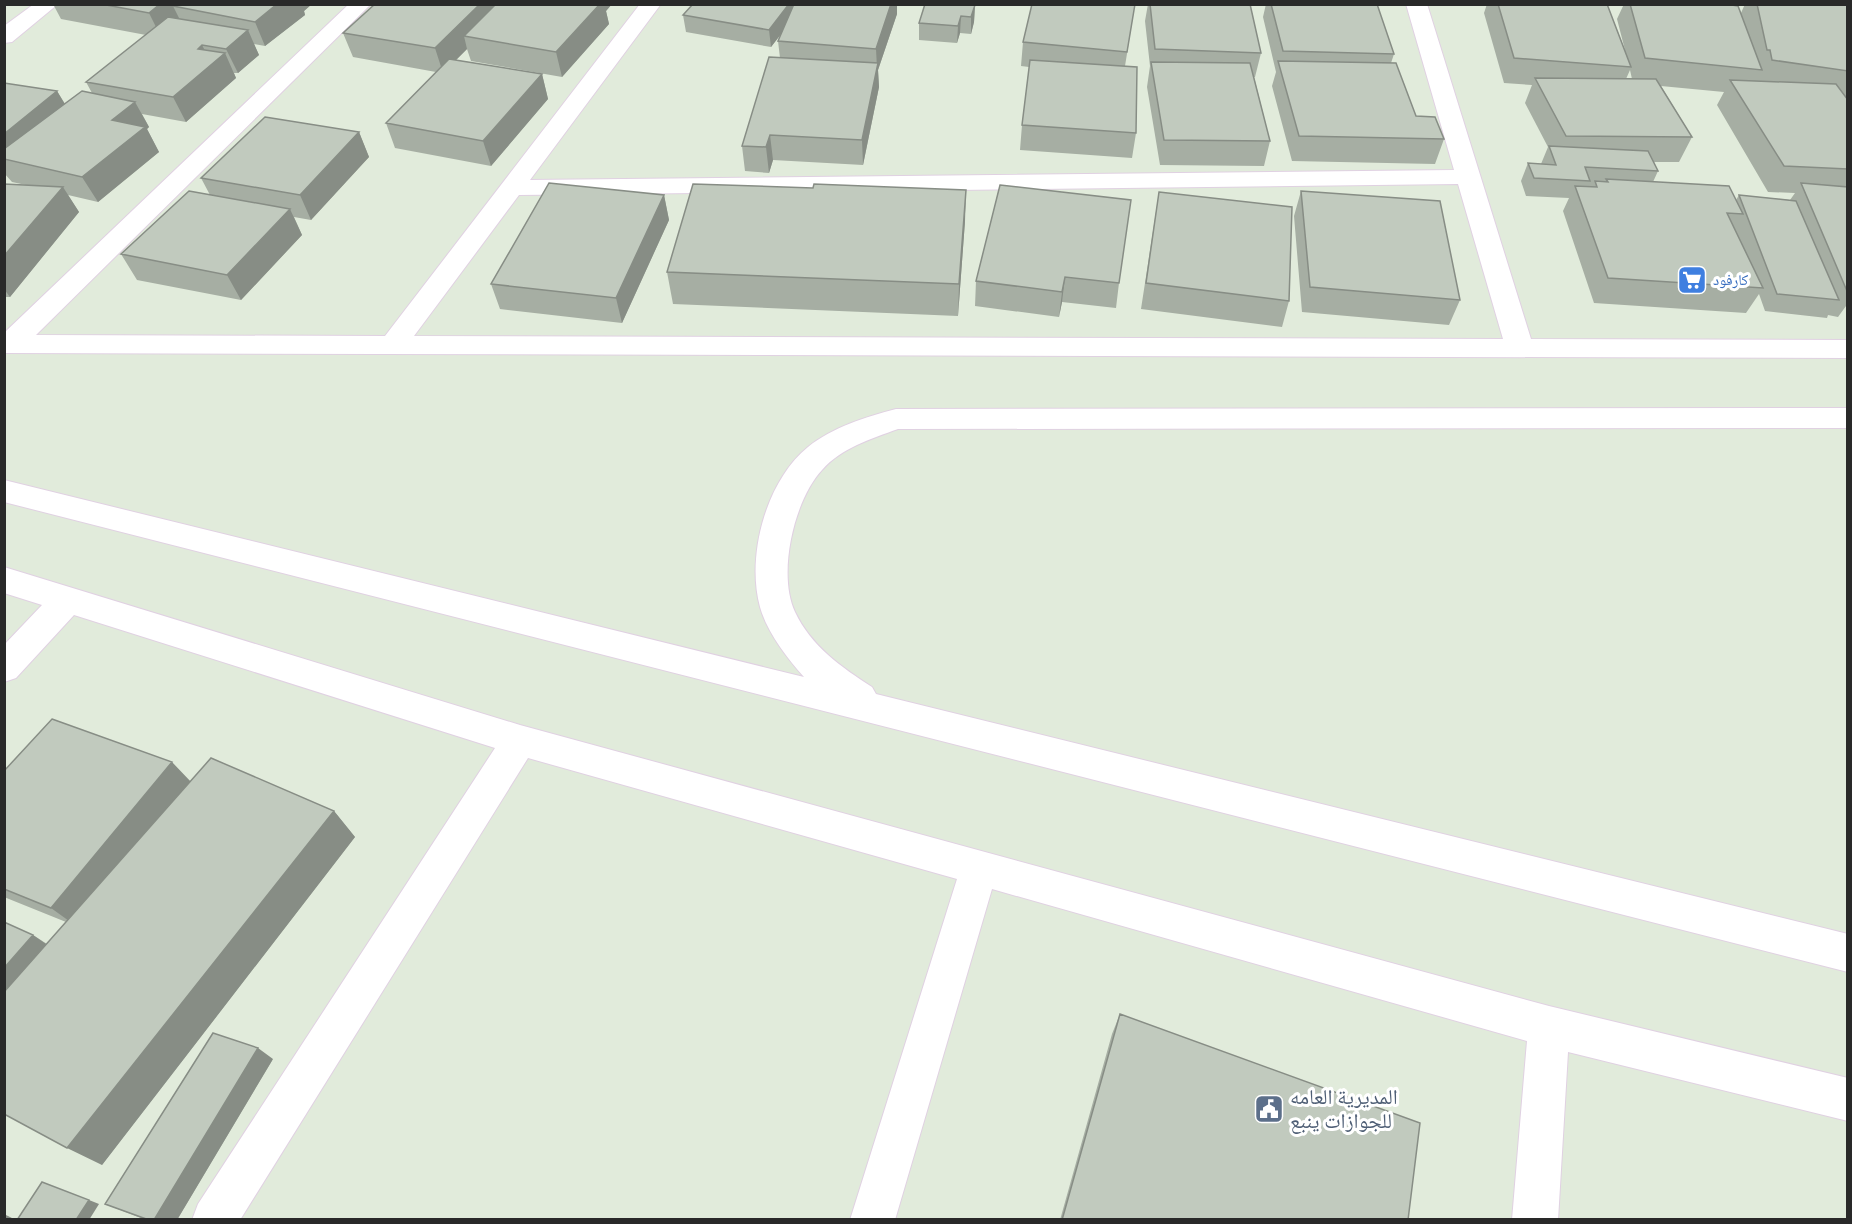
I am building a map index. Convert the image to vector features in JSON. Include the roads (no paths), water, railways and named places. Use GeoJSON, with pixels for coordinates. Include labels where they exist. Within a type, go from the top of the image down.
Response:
{"type":"FeatureCollection","features":[{"type":"Feature","properties":{"kind":"street"},"geometry":{"type":"LineString","coordinates":[[4,37],[48,4]]}},
{"type":"Feature","properties":{"kind":"street"},"geometry":{"type":"LineString","coordinates":[[7,344],[361,4]]}},
{"type":"Feature","properties":{"kind":"street"},"geometry":{"type":"LineString","coordinates":[[393,345],[651,4]]}},
{"type":"Feature","properties":{"kind":"street"},"geometry":{"type":"LineString","coordinates":[[1416,4],[1520,348]]}},
{"type":"Feature","properties":{"kind":"street"},"geometry":{"type":"LineString","coordinates":[[512,188],[1468,177]]}},
{"type":"Feature","properties":{"kind":"street"},"geometry":{"type":"LineString","coordinates":[[7,344],[1848,349]]}},
{"type":"Feature","properties":{"kind":"street"},"geometry":{"type":"LineString","coordinates":[[876,709],[813,664],[777,610],[770,568],[776,534],[790,495],[811,462],[853,434],[896,418],[1848,418]]}},
{"type":"Feature","properties":{"kind":"street"},"geometry":{"type":"LineString","coordinates":[[4,490],[1848,953]]}},
{"type":"Feature","properties":{"kind":"street"},"geometry":{"type":"LineString","coordinates":[[4,580],[69,598],[520,740],[1549,1027],[1848,1100]]}},
{"type":"Feature","properties":{"kind":"street"},"geometry":{"type":"LineString","coordinates":[[4,668],[69,598]]}},
{"type":"Feature","properties":{"kind":"street"},"geometry":{"type":"LineString","coordinates":[[214,1220],[520,740]]}},
{"type":"Feature","properties":{"kind":"street"},"geometry":{"type":"LineString","coordinates":[[872,1220],[980,867]]}},
{"type":"Feature","properties":{"kind":"street"},"geometry":{"type":"LineString","coordinates":[[1535,1220],[1549,1027]]}},
{"type":"Feature","properties":{"kind":"place","name":"كارفود"},"geometry":{"type":"Point","coordinates":[1692,280]}},
{"type":"Feature","properties":{"kind":"place","name":"المديرية العامه للجوازات ينبع"},"geometry":{"type":"Point","coordinates":[1269,1109]}}]}
